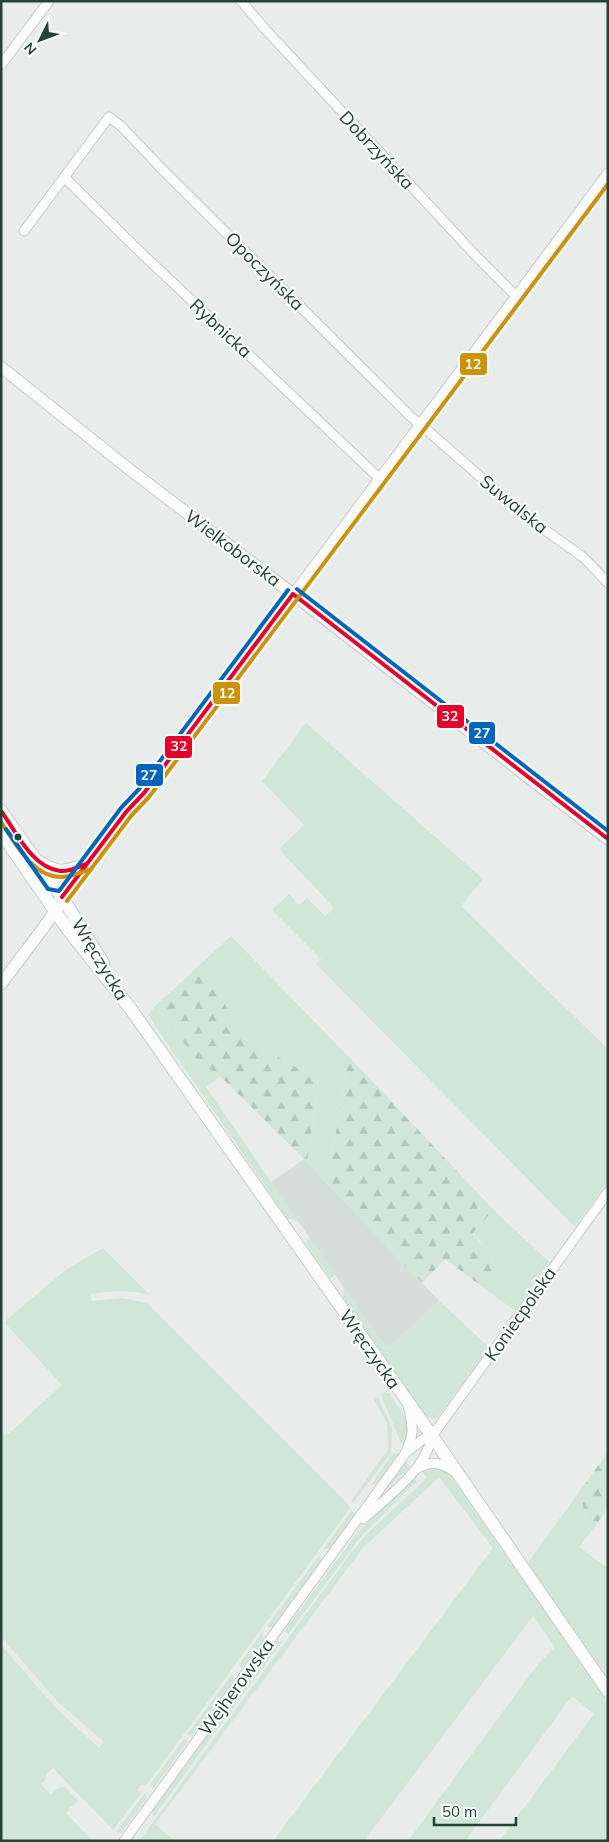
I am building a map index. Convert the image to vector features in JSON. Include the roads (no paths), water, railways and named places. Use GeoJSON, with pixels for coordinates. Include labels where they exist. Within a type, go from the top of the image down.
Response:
{"type":"FeatureCollection","features":[{"type":"Feature","properties":{"kind":"main road","name":"Wręczycka"},"geometry":{"type":"LineString","coordinates":[[1,811],[62,897],[130,1008]]}},
{"type":"Feature","properties":{"kind":"main road","name":"Wręczycka"},"geometry":{"type":"LineString","coordinates":[[1,833],[69,931],[130,1008],[432,1436],[608,1691]]}},
{"type":"Feature","properties":{"kind":"street"},"geometry":{"type":"LineString","coordinates":[[1,65],[49,1]]}},
{"type":"Feature","properties":{"kind":"street","name":"Dobrzyńska"},"geometry":{"type":"LineString","coordinates":[[241,1],[478,258],[516,296]]}},
{"type":"Feature","properties":{"kind":"street","name":"Opoczyńska"},"geometry":{"type":"LineString","coordinates":[[64,177],[110,117],[403,410],[420,424]]}},
{"type":"Feature","properties":{"kind":"street"},"geometry":{"type":"LineString","coordinates":[[1,984],[55,911],[62,897],[86,864],[132,804],[144,793],[608,173]]}},
{"type":"Feature","properties":{"kind":"street"},"geometry":{"type":"LineString","coordinates":[[24,231],[64,177]]}},
{"type":"Feature","properties":{"kind":"street","name":"Rybnicka"},"geometry":{"type":"LineString","coordinates":[[64,177],[135,247],[379,478]]}},
{"type":"Feature","properties":{"kind":"street","name":"Wielkoborska"},"geometry":{"type":"LineString","coordinates":[[1,367],[129,469],[608,839]]}},
{"type":"Feature","properties":{"kind":"street","name":"Suwalska"},"geometry":{"type":"LineString","coordinates":[[420,424],[525,516],[583,557],[608,583]]}},
{"type":"Feature","properties":{"kind":"street"},"geometry":{"type":"LineString","coordinates":[[36,860],[58,871],[86,864]]}},
{"type":"Feature","properties":{"kind":"street"},"geometry":{"type":"LineString","coordinates":[[44,894],[54,898],[62,897]]}},
{"type":"Feature","properties":{"kind":"street","name":"Koniecpolska"},"geometry":{"type":"LineString","coordinates":[[432,1436],[608,1192]]}},
{"type":"Feature","properties":{"kind":"street"},"geometry":{"type":"LineString","coordinates":[[405,1454],[413,1431],[407,1401]]}},
{"type":"Feature","properties":{"kind":"street"},"geometry":{"type":"LineString","coordinates":[[405,1454],[423,1439],[432,1436],[430,1446],[416,1470]]}},
{"type":"Feature","properties":{"kind":"street","name":"Wejherowska"},"geometry":{"type":"LineString","coordinates":[[124,1841],[405,1454]]}},
{"type":"Feature","properties":{"kind":"street"},"geometry":{"type":"LineString","coordinates":[[416,1470],[432,1462],[441,1463],[456,1472]]}},
{"type":"Feature","properties":{"kind":"street","name":"Wejherowska"},"geometry":{"type":"LineString","coordinates":[[348,1533],[416,1470]]}}]}
